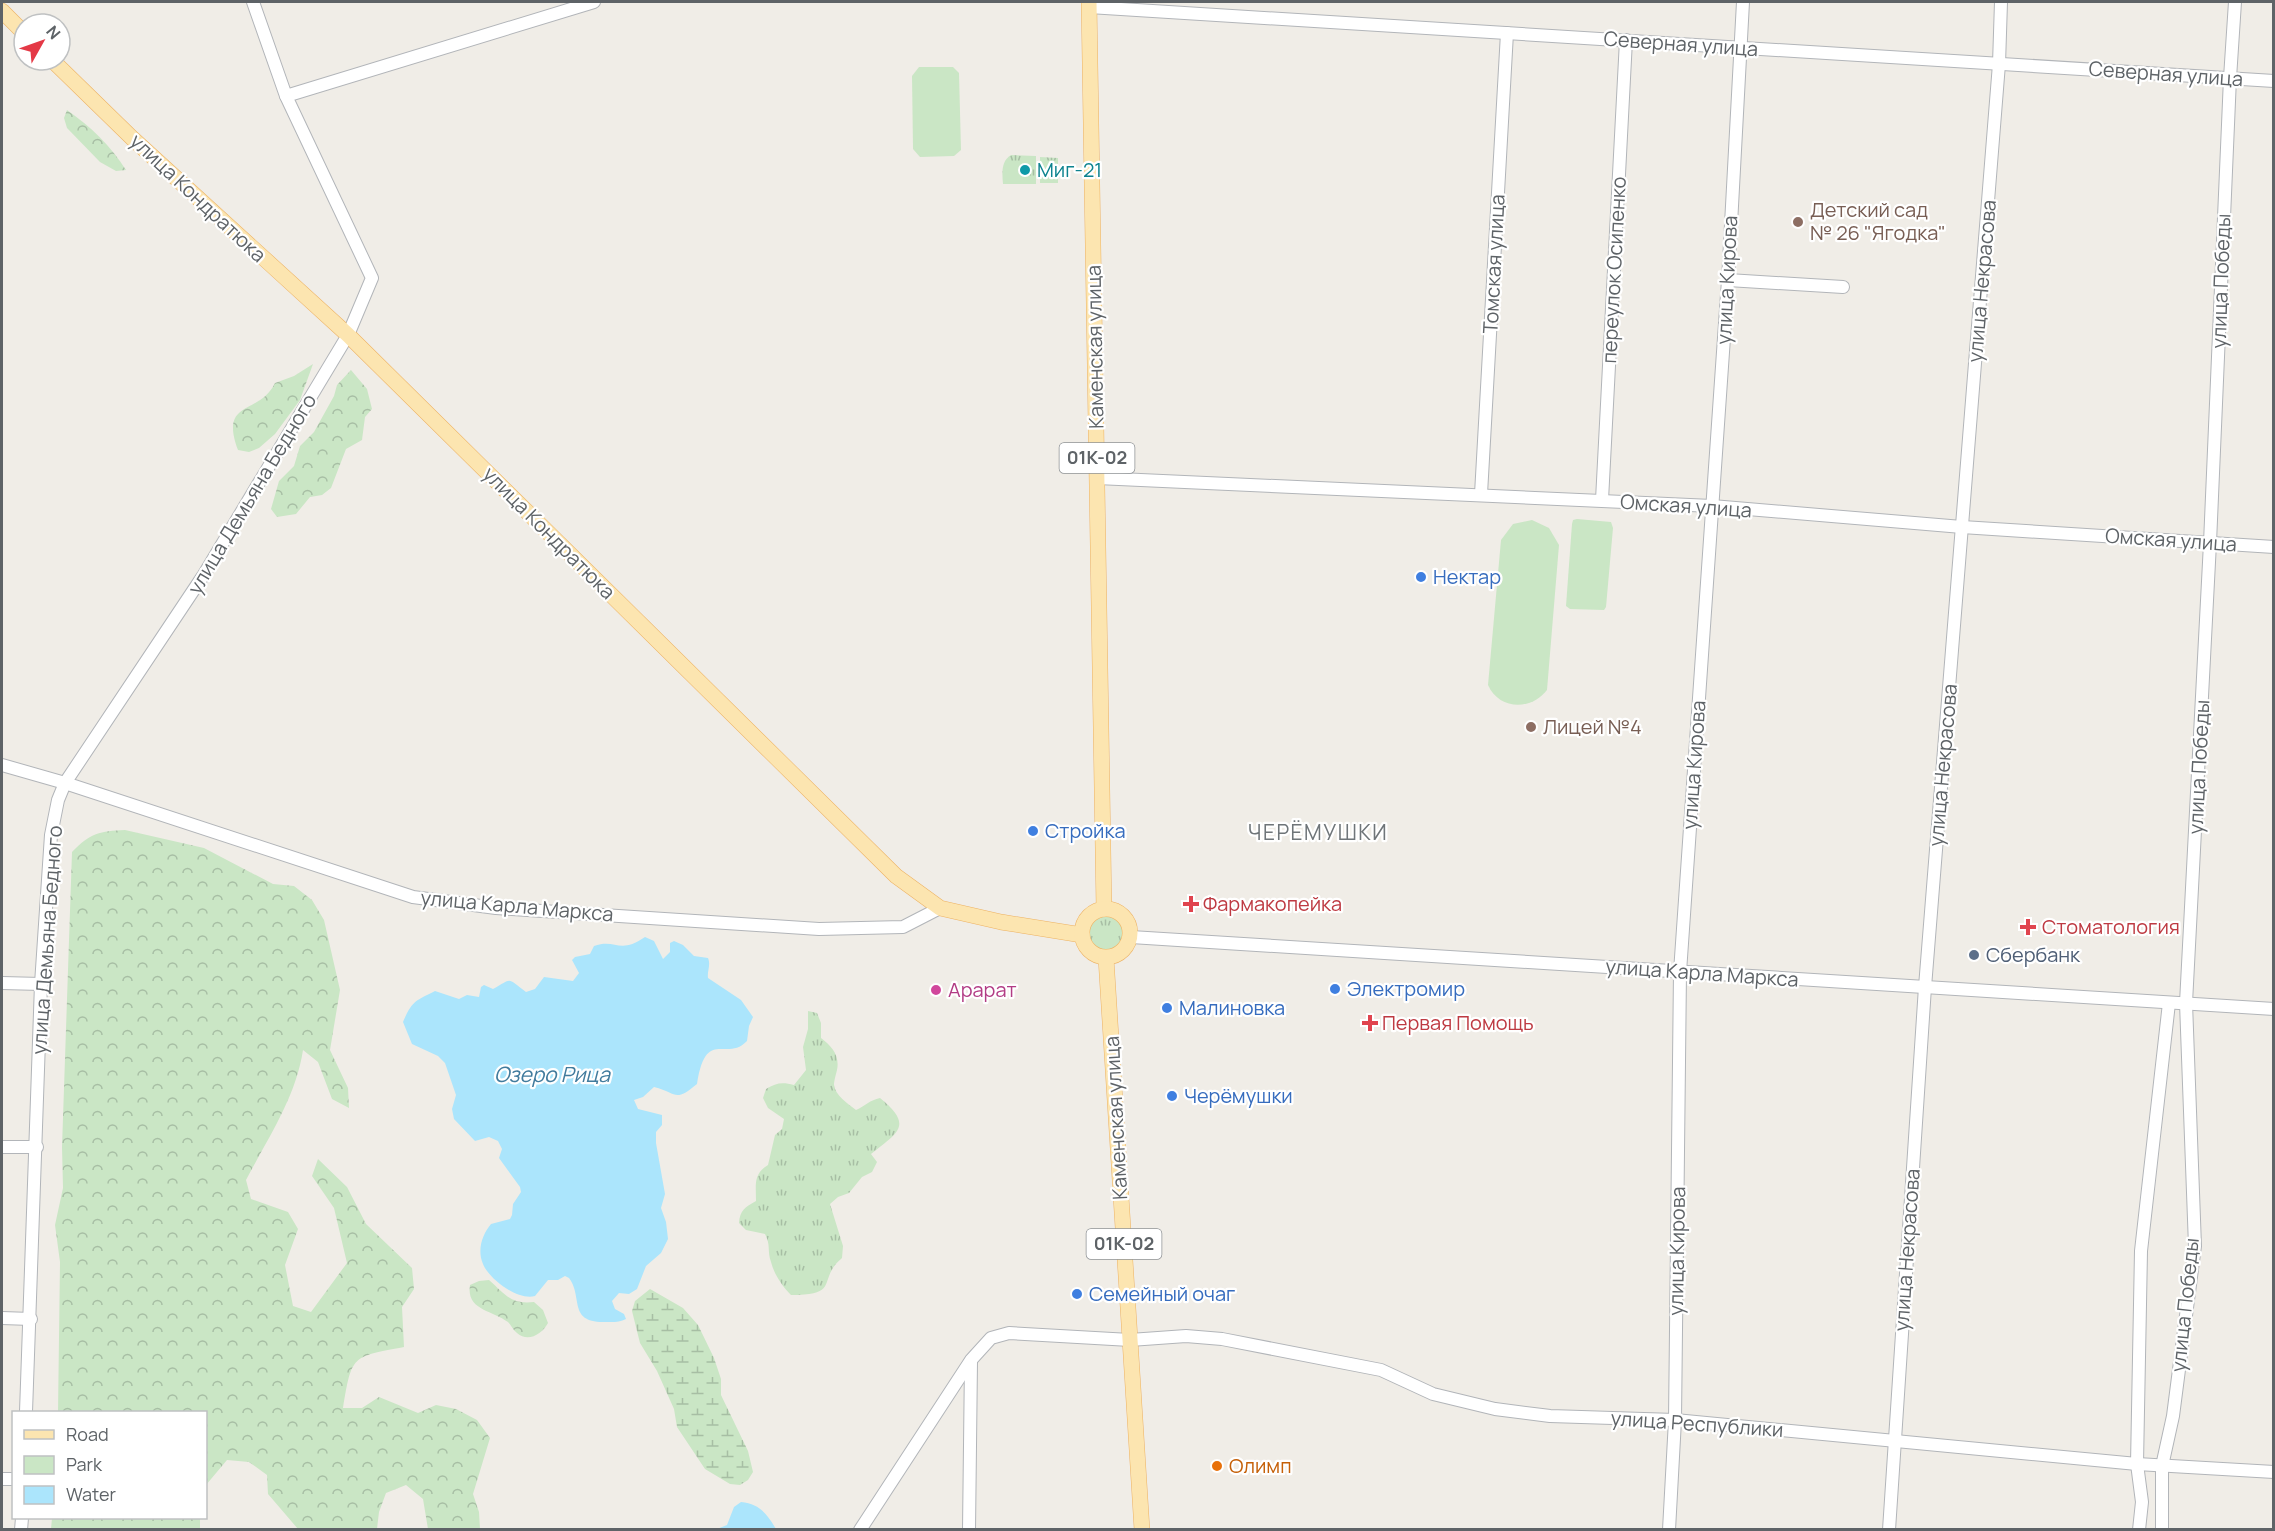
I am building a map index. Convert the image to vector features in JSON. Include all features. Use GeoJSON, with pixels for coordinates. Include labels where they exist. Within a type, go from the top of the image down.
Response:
{"type":"FeatureCollection","features":[{"type":"Feature","properties":{"kind":"main road","name":"Каменская улица"},"geometry":{"type":"LineString","coordinates":[[1089,4],[1104,909]]}},
{"type":"Feature","properties":{"kind":"main road","name":"улица Кондратюка"},"geometry":{"type":"LineString","coordinates":[[64,72],[132,138],[348,335],[896,876],[940,908],[1001,922],[1082,935]]}},
{"type":"Feature","properties":{"kind":"main road"},"geometry":{"type":"LineString","coordinates":[[1104,909],[1124,916],[1131,930],[1131,937],[1125,950],[1106,958],[1092,953],[1087,948],[1082,935],[1086,920],[1097,911],[1104,909]]}},
{"type":"Feature","properties":{"kind":"main road","name":"Каменская улица"},"geometry":{"type":"LineString","coordinates":[[1106,958],[1143,1530]]}},
{"type":"Feature","properties":{"kind":"street","name":"улица Демьяна Бедного"},"geometry":{"type":"LineString","coordinates":[[26,1411],[41,984],[51,835],[58,800],[65,783],[203,576],[348,335],[372,278],[286,96],[253,2]]}},
{"type":"Feature","properties":{"kind":"street"},"geometry":{"type":"LineString","coordinates":[[286,96],[594,2]]}},
{"type":"Feature","properties":{"kind":"street","name":"улица Кирова"},"geometry":{"type":"LineString","coordinates":[[1669,1530],[1675,1420],[1680,972],[1728,280],[1743,2]]}},
{"type":"Feature","properties":{"kind":"street","name":"улица Некрасова"},"geometry":{"type":"LineString","coordinates":[[1889,1530],[1925,987],[1999,64],[2001,2]]}},
{"type":"Feature","properties":{"kind":"street","name":"улица Победы"},"geometry":{"type":"LineString","coordinates":[[2162,1530],[2162,1466],[2173,1416],[2194,1246],[2186,1003],[2235,2]]}},
{"type":"Feature","properties":{"kind":"street","name":"Северная улица"},"geometry":{"type":"LineString","coordinates":[[1089,4],[1507,33],[2274,81]]}},
{"type":"Feature","properties":{"kind":"street","name":"Томская улица"},"geometry":{"type":"LineString","coordinates":[[1481,495],[1507,33]]}},
{"type":"Feature","properties":{"kind":"street","name":"переулок Осипенко"},"geometry":{"type":"LineString","coordinates":[[1602,500],[1626,40]]}},
{"type":"Feature","properties":{"kind":"street"},"geometry":{"type":"LineString","coordinates":[[1728,280],[1843,287]]}},
{"type":"Feature","properties":{"kind":"street","name":"Омская улица"},"geometry":{"type":"LineString","coordinates":[[1097,478],[1712,506],[2274,547]]}},
{"type":"Feature","properties":{"kind":"street","name":"улица Карла Маркса"},"geometry":{"type":"LineString","coordinates":[[2,765],[65,783],[413,897],[496,908],[819,928],[903,927],[940,908]]}},
{"type":"Feature","properties":{"kind":"street","name":"улица Карла Маркса"},"geometry":{"type":"LineString","coordinates":[[1131,937],[2274,1009]]}},
{"type":"Feature","properties":{"kind":"street"},"geometry":{"type":"LineString","coordinates":[[2,983],[41,984]]}},
{"type":"Feature","properties":{"kind":"street"},"geometry":{"type":"LineString","coordinates":[[2139,1530],[2142,1502],[2137,1464],[2141,1251],[2169,1003]]}},
{"type":"Feature","properties":{"kind":"street"},"geometry":{"type":"LineString","coordinates":[[2,1147],[37,1148]]}},
{"type":"Feature","properties":{"kind":"street"},"geometry":{"type":"LineString","coordinates":[[2,1318],[31,1319]]}},
{"type":"Feature","properties":{"kind":"street","name":"улица Республики"},"geometry":{"type":"LineString","coordinates":[[860,1530],[971,1360],[991,1338],[1009,1333],[1130,1340],[1186,1336],[1222,1339],[1381,1370],[1433,1394],[1495,1409],[1550,1416],[1675,1420],[2137,1464],[2274,1472]]}},
{"type":"Feature","properties":{"kind":"street"},"geometry":{"type":"LineString","coordinates":[[969,1530],[971,1360]]}},
{"type":"Feature","properties":{"kind":"green space"},"geometry":{"type":"Polygon","coordinates":[[[919,67],[953,67],[959,73],[961,150],[954,156],[920,157],[913,149],[912,76],[919,67]]]}},
{"type":"Feature","properties":{"kind":"green space"},"geometry":{"type":"Polygon","coordinates":[[[67,110],[100,137],[126,170],[116,171],[100,162],[67,128],[64,118],[67,110]]]}},
{"type":"Feature","properties":{"kind":"green space"},"geometry":{"type":"Polygon","coordinates":[[[1011,155],[1036,156],[1036,184],[1003,184],[1004,164],[1011,155]]]}},
{"type":"Feature","properties":{"kind":"green space"},"geometry":{"type":"Polygon","coordinates":[[[1040,157],[1058,158],[1058,183],[1040,183],[1040,157]]]}},
{"type":"Feature","properties":{"kind":"green space"},"geometry":{"type":"Polygon","coordinates":[[[313,364],[300,400],[275,434],[259,448],[249,452],[238,450],[233,434],[237,415],[260,400],[275,383],[294,376],[313,364]]]}},
{"type":"Feature","properties":{"kind":"green space"},"geometry":{"type":"Polygon","coordinates":[[[351,370],[367,389],[372,409],[365,417],[362,440],[346,449],[331,488],[322,495],[310,497],[296,514],[277,517],[271,509],[279,481],[294,466],[300,446],[314,432],[334,396],[337,385],[351,370]]]}},
{"type":"Feature","properties":{"kind":"green space"},"geometry":{"type":"Polygon","coordinates":[[[1532,520],[1549,528],[1559,545],[1547,690],[1533,702],[1516,705],[1500,699],[1488,685],[1501,540],[1513,524],[1532,520]]]}},
{"type":"Feature","properties":{"kind":"green space"},"geometry":{"type":"Polygon","coordinates":[[[1573,520],[1611,522],[1613,528],[1604,610],[1570,609],[1566,606],[1572,524],[1573,520]]]}},
{"type":"Feature","properties":{"kind":"green space"},"geometry":{"type":"Polygon","coordinates":[[[125,830],[204,848],[273,884],[294,886],[312,900],[324,920],[340,990],[330,1050],[348,1088],[349,1108],[332,1099],[318,1062],[303,1050],[288,1101],[246,1180],[251,1199],[288,1212],[298,1229],[285,1265],[293,1306],[311,1312],[347,1263],[334,1208],[312,1176],[318,1159],[347,1187],[366,1224],[412,1268],[414,1289],[402,1307],[404,1347],[373,1353],[357,1361],[349,1378],[343,1408],[362,1408],[379,1397],[418,1413],[436,1405],[456,1409],[477,1420],[490,1438],[473,1494],[479,1512],[480,1529],[428,1529],[423,1499],[406,1485],[386,1493],[379,1512],[377,1529],[298,1529],[268,1494],[267,1475],[249,1462],[227,1460],[207,1484],[207,1411],[58,1411],[60,1262],[55,1225],[63,1188],[62,1147],[72,852],[90,837],[109,831],[125,830]]]}},
{"type":"Feature","properties":{"kind":"green space"},"geometry":{"type":"Polygon","coordinates":[[[1107,912],[1115,913],[1122,918],[1127,925],[1127,941],[1122,948],[1115,953],[1107,954],[1099,953],[1092,948],[1087,941],[1086,933],[1087,925],[1092,918],[1099,913],[1107,912]]]}},
{"type":"Feature","properties":{"kind":"green space"},"geometry":{"type":"Polygon","coordinates":[[[808,1011],[817,1013],[821,1023],[821,1038],[829,1044],[836,1056],[838,1065],[834,1085],[839,1096],[856,1110],[880,1098],[897,1115],[899,1122],[895,1134],[871,1154],[877,1162],[872,1172],[862,1177],[849,1193],[838,1197],[830,1204],[843,1246],[842,1258],[834,1266],[826,1285],[817,1292],[791,1295],[774,1271],[765,1234],[746,1230],[739,1223],[744,1209],[756,1201],[758,1176],[768,1165],[775,1135],[782,1129],[784,1119],[768,1108],[763,1098],[766,1089],[779,1084],[794,1085],[806,1070],[803,1047],[808,1029],[808,1011]]]}},
{"type":"Feature","properties":{"kind":"green space"},"geometry":{"type":"Polygon","coordinates":[[[489,1280],[514,1300],[534,1302],[543,1310],[548,1323],[545,1327],[534,1336],[521,1336],[508,1322],[476,1305],[472,1300],[470,1285],[489,1280]]]}},
{"type":"Feature","properties":{"kind":"green space"},"geometry":{"type":"Polygon","coordinates":[[[650,1289],[683,1308],[698,1325],[714,1358],[721,1379],[721,1395],[748,1451],[753,1472],[748,1480],[740,1485],[730,1484],[705,1469],[677,1427],[674,1409],[657,1371],[640,1343],[632,1311],[635,1301],[650,1289]]]}},
{"type":"Feature","properties":{"kind":"green space"},"geometry":{"type":"Polygon","coordinates":[[[52,1519],[200,1519],[200,1529],[51,1529],[52,1519]]]}},
{"type":"Feature","properties":{"kind":"water","name":"Озеро Рица"},"geometry":{"type":"Polygon","coordinates":[[[645,937],[654,941],[663,959],[670,952],[670,943],[674,941],[683,945],[694,956],[708,958],[708,978],[741,1000],[753,1017],[747,1041],[732,1049],[711,1051],[701,1066],[697,1084],[690,1090],[676,1095],[654,1087],[643,1097],[634,1100],[638,1109],[662,1115],[662,1125],[656,1132],[656,1143],[665,1194],[661,1208],[668,1239],[661,1253],[646,1266],[637,1289],[629,1294],[619,1293],[612,1301],[615,1309],[624,1314],[626,1319],[615,1322],[592,1321],[581,1313],[573,1285],[565,1276],[558,1280],[548,1280],[535,1296],[528,1297],[505,1288],[486,1270],[480,1253],[485,1233],[491,1224],[510,1219],[513,1204],[521,1192],[520,1187],[499,1158],[502,1149],[498,1141],[489,1137],[475,1141],[454,1119],[452,1109],[456,1095],[445,1063],[438,1056],[412,1044],[403,1022],[415,1002],[435,991],[459,999],[467,995],[479,997],[481,987],[484,985],[493,989],[510,981],[526,992],[535,989],[544,977],[573,981],[579,973],[572,960],[575,957],[590,954],[594,946],[601,944],[623,946],[645,937]]]}},
{"type":"Feature","properties":{"kind":"water"},"geometry":{"type":"Polygon","coordinates":[[[741,1502],[753,1505],[762,1511],[776,1529],[717,1529],[727,1525],[734,1507],[741,1502]]]}},
{"type":"Feature","properties":{"kind":"place","name":"Миг-21"},"geometry":{"type":"Point","coordinates":[1025,170]}},
{"type":"Feature","properties":{"kind":"place","name":"Детский сад № 26 \"Ягодка\""},"geometry":{"type":"Point","coordinates":[1798,222]}},
{"type":"Feature","properties":{"kind":"place","name":"Нектар"},"geometry":{"type":"Point","coordinates":[1421,577]}},
{"type":"Feature","properties":{"kind":"place","name":"Лицей №4"},"geometry":{"type":"Point","coordinates":[1531,727]}},
{"type":"Feature","properties":{"kind":"place","name":"Стройка"},"geometry":{"type":"Point","coordinates":[1033,831]}},
{"type":"Feature","properties":{"kind":"place","name":"Фармакопейка"},"geometry":{"type":"Point","coordinates":[1191,904]}},
{"type":"Feature","properties":{"kind":"place","name":"Стоматология"},"geometry":{"type":"Point","coordinates":[2028,927]}},
{"type":"Feature","properties":{"kind":"place","name":"Сбербанк"},"geometry":{"type":"Point","coordinates":[1974,955]}},
{"type":"Feature","properties":{"kind":"place","name":"Электромир"},"geometry":{"type":"Point","coordinates":[1335,989]}},
{"type":"Feature","properties":{"kind":"place","name":"Арарат"},"geometry":{"type":"Point","coordinates":[936,990]}},
{"type":"Feature","properties":{"kind":"place","name":"Малиновка"},"geometry":{"type":"Point","coordinates":[1167,1008]}},
{"type":"Feature","properties":{"kind":"place","name":"Первая Помощь"},"geometry":{"type":"Point","coordinates":[1370,1023]}},
{"type":"Feature","properties":{"kind":"place","name":"Черёмушки"},"geometry":{"type":"Point","coordinates":[1172,1096]}},
{"type":"Feature","properties":{"kind":"place","name":"Семейный очаг"},"geometry":{"type":"Point","coordinates":[1077,1294]}},
{"type":"Feature","properties":{"kind":"place","name":"Олимп"},"geometry":{"type":"Point","coordinates":[1217,1466]}},
{"type":"Feature","properties":{"kind":"district","name":"ЧЕРЁМУШКИ"},"geometry":{"type":"Point","coordinates":[1318,833]}}]}
